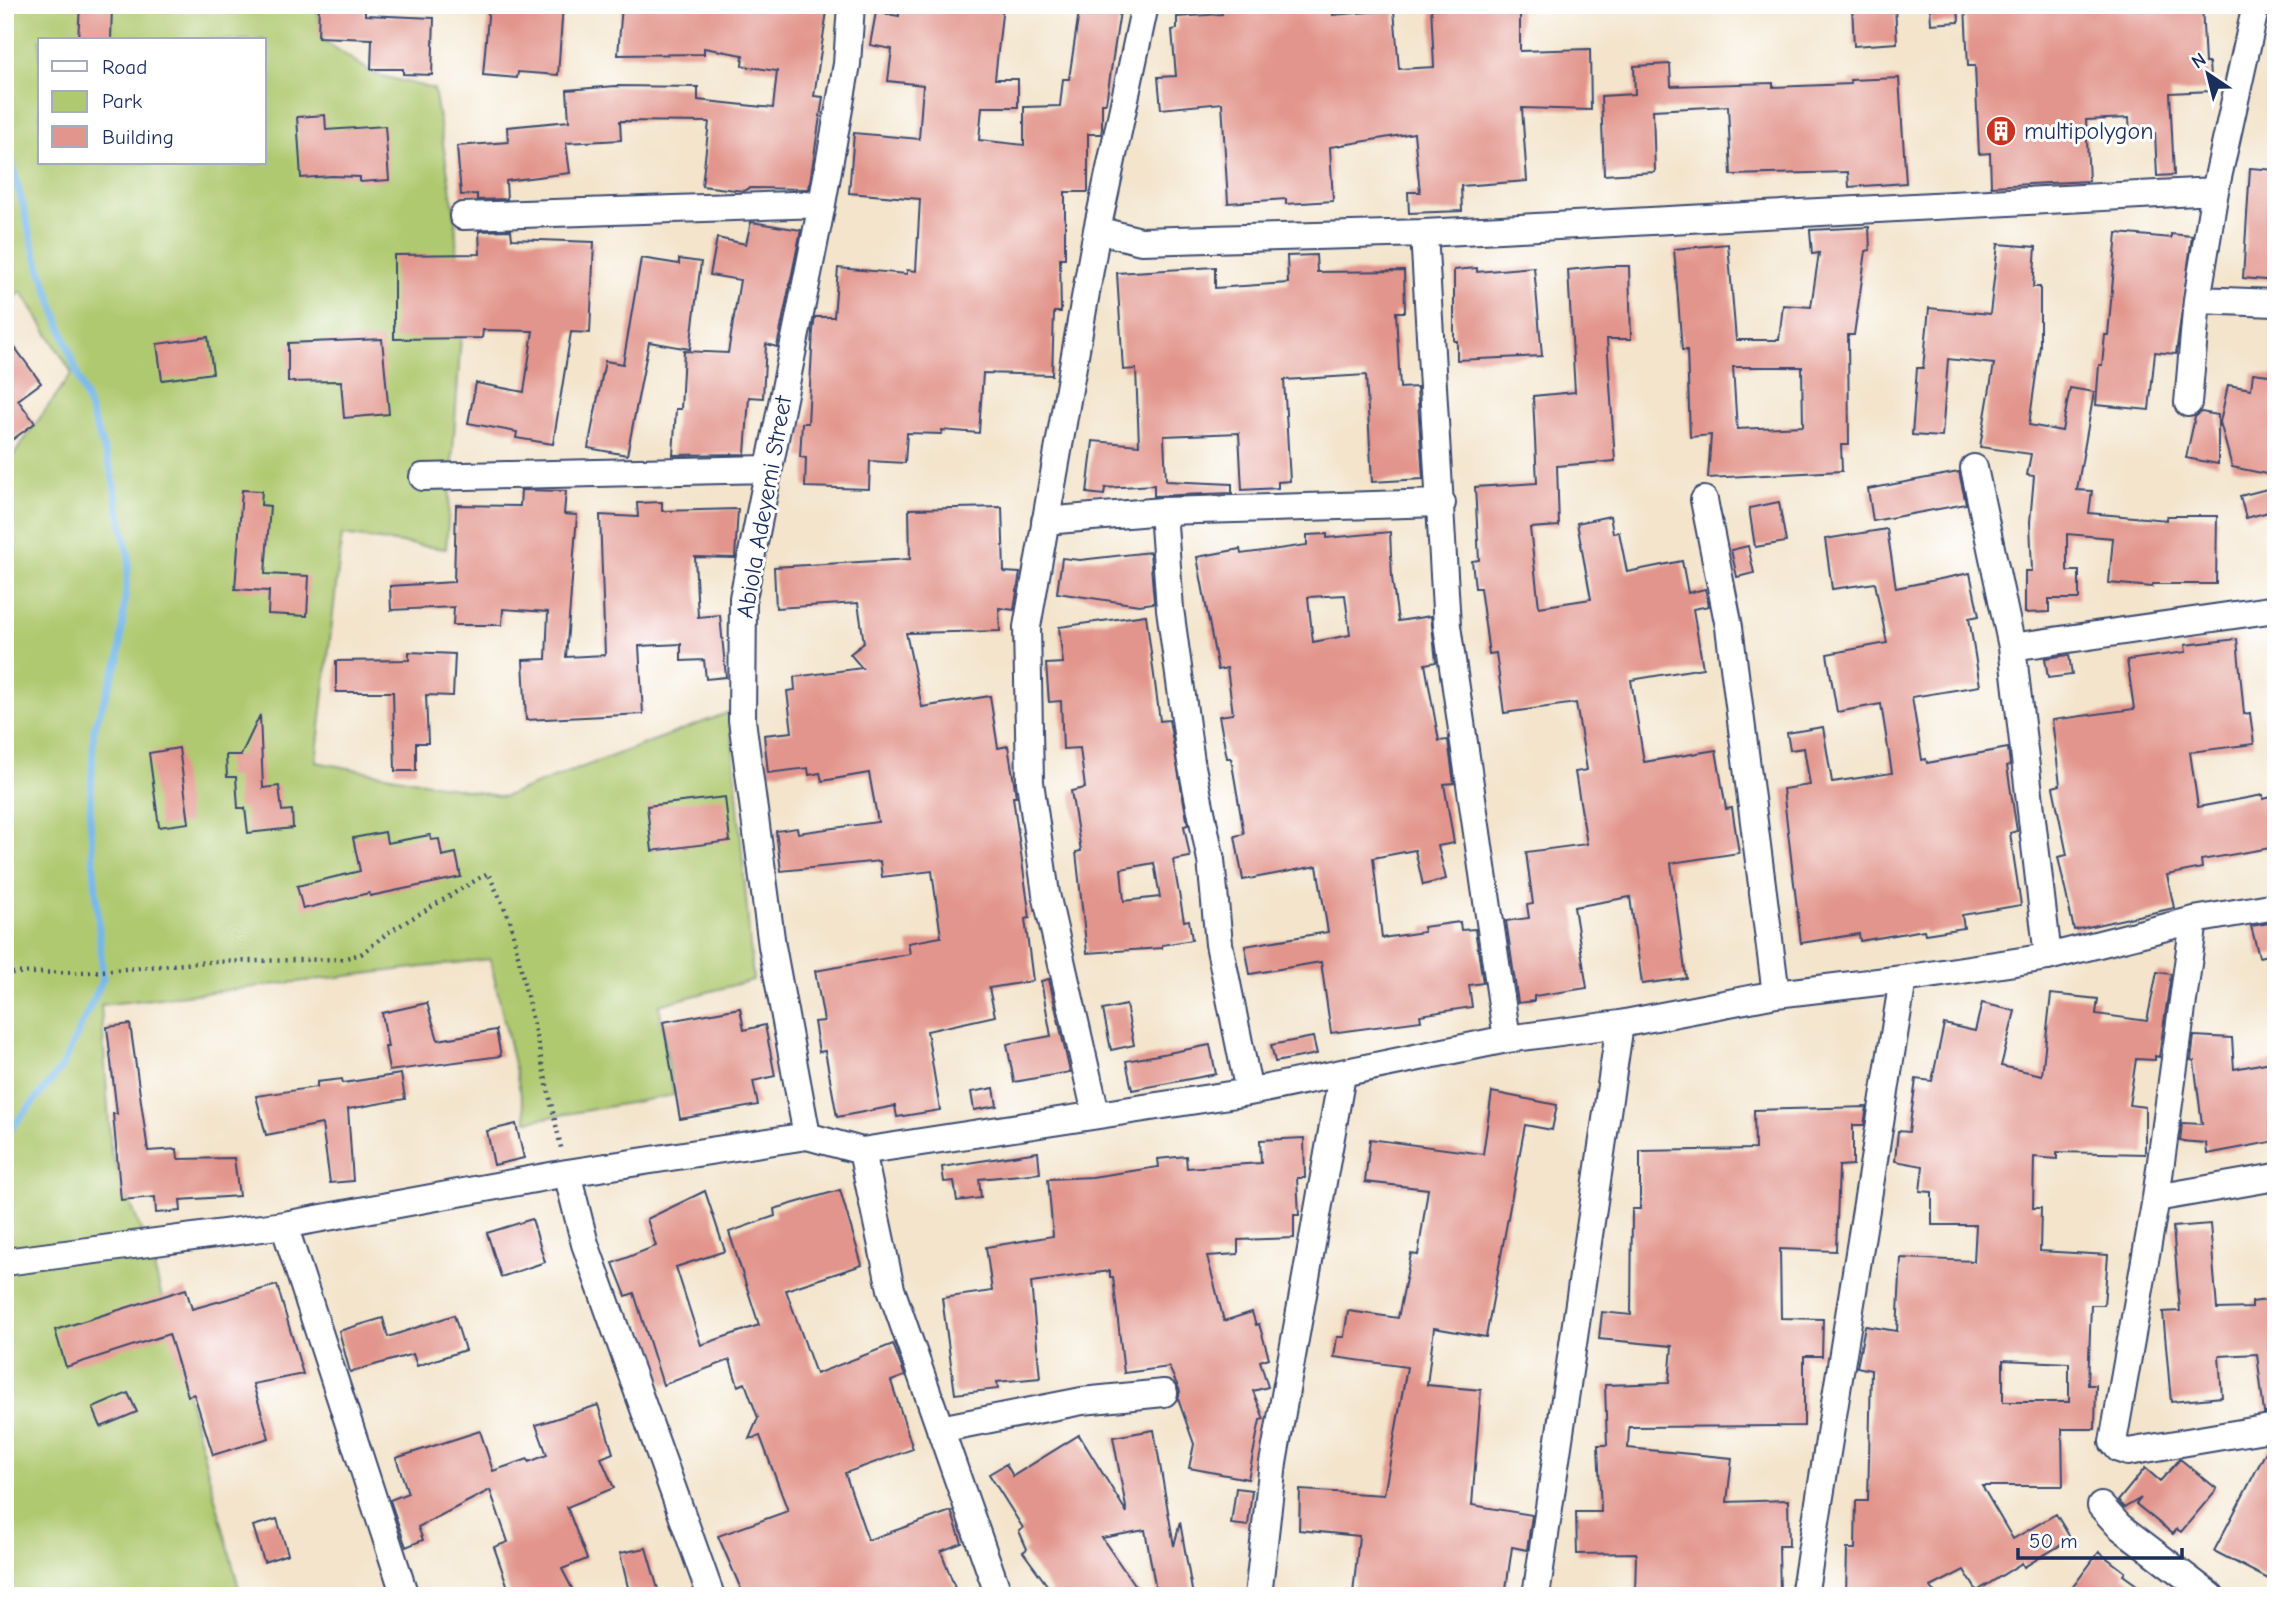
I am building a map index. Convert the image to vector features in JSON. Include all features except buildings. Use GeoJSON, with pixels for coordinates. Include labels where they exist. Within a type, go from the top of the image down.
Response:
{"type":"FeatureCollection","features":[{"type":"Feature","properties":{"kind":"street","name":"Abiola Adeyemi Street"},"geometry":{"type":"LineString","coordinates":[[807,1136],[772,946],[742,720],[743,598],[822,204],[847,64],[851,5]]}},
{"type":"Feature","properties":{"kind":"street"},"geometry":{"type":"LineString","coordinates":[[1096,1114],[1046,894],[1030,782],[1027,627],[1097,230],[1145,5]]}},
{"type":"Feature","properties":{"kind":"street"},"geometry":{"type":"LineString","coordinates":[[2188,403],[2197,300],[2215,191],[2256,5]]}},
{"type":"Feature","properties":{"kind":"street"},"geometry":{"type":"LineString","coordinates":[[1097,230],[1141,241],[1424,233],[2215,191]]}},
{"type":"Feature","properties":{"kind":"street"},"geometry":{"type":"LineString","coordinates":[[463,216],[822,204]]}},
{"type":"Feature","properties":{"kind":"street"},"geometry":{"type":"LineString","coordinates":[[1424,233],[1442,503],[1447,626],[1507,1039]]}},
{"type":"Feature","properties":{"kind":"street"},"geometry":{"type":"LineString","coordinates":[[2197,300],[2276,303]]}},
{"type":"Feature","properties":{"kind":"street"},"geometry":{"type":"LineString","coordinates":[[1974,468],[2012,647],[2048,957]]}},
{"type":"Feature","properties":{"kind":"street"},"geometry":{"type":"LineString","coordinates":[[423,477],[767,469]]}},
{"type":"Feature","properties":{"kind":"street"},"geometry":{"type":"LineString","coordinates":[[1704,500],[1729,627],[1776,994]]}},
{"type":"Feature","properties":{"kind":"street"},"geometry":{"type":"LineString","coordinates":[[1045,521],[1163,511],[1442,503]]}},
{"type":"Feature","properties":{"kind":"street"},"geometry":{"type":"LineString","coordinates":[[1163,511],[1170,609],[1189,749],[1210,860],[1219,944],[1249,1092]]}},
{"type":"Feature","properties":{"kind":"street"},"geometry":{"type":"LineString","coordinates":[[2012,647],[2276,609]]}},
{"type":"Feature","properties":{"kind":"street"},"geometry":{"type":"LineString","coordinates":[[5,1262],[284,1225],[567,1173],[807,1136],[862,1151],[1249,1092],[1507,1039],[1620,1024],[1776,994],[1903,979],[2048,957],[2194,920],[2276,906]]}},
{"type":"Feature","properties":{"kind":"street"},"geometry":{"type":"LineString","coordinates":[[2194,920],[2156,1198],[2113,1442],[2119,1449],[2128,1452],[2276,1427]]}},
{"type":"Feature","properties":{"kind":"street"},"geometry":{"type":"LineString","coordinates":[[1804,1596],[1903,979]]}},
{"type":"Feature","properties":{"kind":"street"},"geometry":{"type":"LineString","coordinates":[[1536,1596],[1620,1024]]}},
{"type":"Feature","properties":{"kind":"street"},"geometry":{"type":"LineString","coordinates":[[1258,1596],[1273,1463],[1342,1075]]}},
{"type":"Feature","properties":{"kind":"street"},"geometry":{"type":"LineString","coordinates":[[862,1151],[891,1289],[999,1596]]}},
{"type":"Feature","properties":{"kind":"street"},"geometry":{"type":"LineString","coordinates":[[567,1173],[585,1244],[711,1596]]}},
{"type":"Feature","properties":{"kind":"street"},"geometry":{"type":"LineString","coordinates":[[2156,1198],[2276,1177]]}},
{"type":"Feature","properties":{"kind":"street"},"geometry":{"type":"LineString","coordinates":[[284,1225],[405,1596]]}},
{"type":"Feature","properties":{"kind":"street"},"geometry":{"type":"LineString","coordinates":[[940,1429],[1082,1401],[1164,1393]]}},
{"type":"Feature","properties":{"kind":"street"},"geometry":{"type":"LineString","coordinates":[[2101,1506],[2119,1526],[2211,1596]]}},
{"type":"Feature","properties":{"kind":"path"},"geometry":{"type":"LineString","coordinates":[[5,973],[89,972],[187,963],[342,959],[361,954],[389,932],[488,873],[510,920],[567,1173]]}},
{"type":"Feature","properties":{"kind":"green space"},"geometry":{"type":"Polygon","coordinates":[[[5,5],[316,5],[323,40],[374,74],[434,89],[455,216],[461,336],[446,549],[342,535],[316,762],[503,797],[730,712],[753,980],[659,1005],[674,1095],[527,1121],[490,959],[101,1005],[111,1153],[151,1256],[241,1596],[5,1596],[5,467],[72,373],[22,292],[5,301],[5,5]]]}},
{"type":"Feature","properties":{"kind":"waterway"},"geometry":{"type":"LineString","coordinates":[[5,135],[35,253],[111,470],[129,559],[119,659],[94,728],[90,817],[103,979],[61,1069],[5,1136]]}},
{"type":"Feature","properties":{"kind":"place","name":"multipolygon"},"geometry":{"type":"Point","coordinates":[2001,131]}}]}
